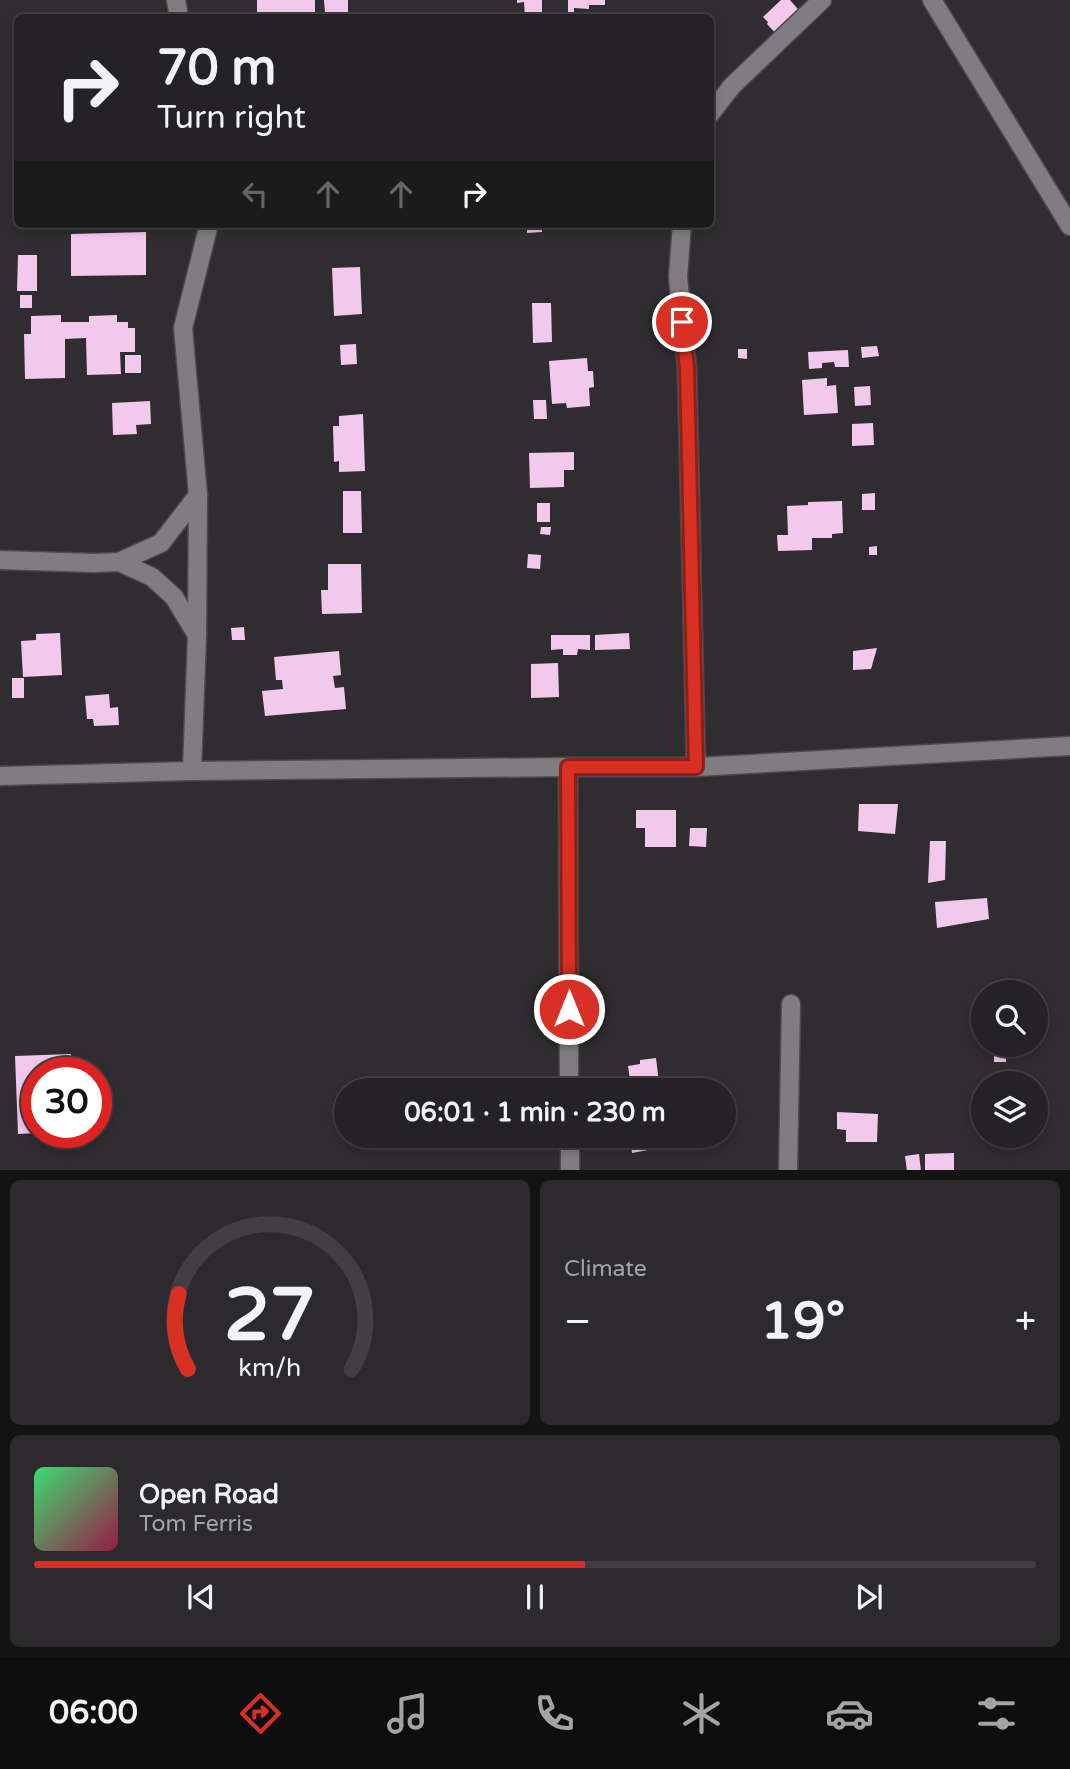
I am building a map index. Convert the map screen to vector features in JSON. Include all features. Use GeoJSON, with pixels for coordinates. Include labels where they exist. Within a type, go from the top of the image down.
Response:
{"type":"FeatureCollection","features":[{"type":"Feature","properties":{"kind":"street"},"geometry":{"type":"LineString","coordinates":[[714,109],[732,86],[822,0]]}},
{"type":"Feature","properties":{"kind":"street"},"geometry":{"type":"LineString","coordinates":[[932,0],[1070,226]]}},
{"type":"Feature","properties":{"kind":"street"},"geometry":{"type":"LineString","coordinates":[[192,771],[198,495],[183,328],[208,228]]}},
{"type":"Feature","properties":{"kind":"street"},"geometry":{"type":"LineString","coordinates":[[682,228],[678,277],[687,368],[696,767]]}},
{"type":"Feature","properties":{"kind":"street"},"geometry":{"type":"LineString","coordinates":[[0,560],[119,562],[161,543],[198,495]]}},
{"type":"Feature","properties":{"kind":"street"},"geometry":{"type":"LineString","coordinates":[[119,562],[152,577],[174,597],[197,635]]}},
{"type":"Feature","properties":{"kind":"street"},"geometry":{"type":"LineString","coordinates":[[0,776],[192,771],[696,767],[1070,746]]}},
{"type":"Feature","properties":{"kind":"street"},"geometry":{"type":"LineString","coordinates":[[568,767],[569,1078]]}},
{"type":"Feature","properties":{"kind":"street"},"geometry":{"type":"LineString","coordinates":[[788,1170],[791,1004]]}},
{"type":"Feature","properties":{"kind":"street"},"geometry":{"type":"LineString","coordinates":[[570,1148],[570,1170]]}},
{"type":"Feature","properties":{"kind":"building"},"geometry":{"type":"Polygon","coordinates":[[[257,0],[315,0],[315,14],[257,14],[257,0]]]}},
{"type":"Feature","properties":{"kind":"building"},"geometry":{"type":"Polygon","coordinates":[[[324,0],[348,0],[348,12],[325,13],[324,0]]]}},
{"type":"Feature","properties":{"kind":"building"},"geometry":{"type":"Polygon","coordinates":[[[517,0],[542,0],[542,14],[525,14],[524,2],[517,3],[517,0]]]}},
{"type":"Feature","properties":{"kind":"building"},"geometry":{"type":"Polygon","coordinates":[[[568,0],[605,0],[605,5],[589,5],[589,9],[574,8],[574,12],[568,12],[568,0]]]}},
{"type":"Feature","properties":{"kind":"building"},"geometry":{"type":"Polygon","coordinates":[[[781,0],[790,0],[803,15],[779,37],[763,17],[781,0]]]}},
{"type":"Feature","properties":{"kind":"building"},"geometry":{"type":"Polygon","coordinates":[[[527,228],[542,228],[542,232],[527,233],[527,228]]]}},
{"type":"Feature","properties":{"kind":"building"},"geometry":{"type":"Polygon","coordinates":[[[146,232],[146,275],[71,276],[71,234],[146,232]]]}},
{"type":"Feature","properties":{"kind":"building"},"geometry":{"type":"Polygon","coordinates":[[[18,255],[37,255],[37,291],[17,291],[18,255]]]}},
{"type":"Feature","properties":{"kind":"building"},"geometry":{"type":"Polygon","coordinates":[[[360,267],[362,314],[334,316],[332,268],[360,267]]]}},
{"type":"Feature","properties":{"kind":"building"},"geometry":{"type":"Polygon","coordinates":[[[20,295],[32,295],[32,308],[20,308],[20,295]]]}},
{"type":"Feature","properties":{"kind":"building"},"geometry":{"type":"Polygon","coordinates":[[[532,303],[551,303],[552,342],[533,343],[532,303]]]}},
{"type":"Feature","properties":{"kind":"building"},"geometry":{"type":"Polygon","coordinates":[[[61,315],[61,322],[89,322],[89,316],[117,315],[117,322],[128,322],[128,328],[135,328],[135,352],[120,352],[121,374],[87,375],[86,338],[65,339],[65,378],[25,379],[24,334],[31,334],[31,316],[61,315]]]}},
{"type":"Feature","properties":{"kind":"building"},"geometry":{"type":"Polygon","coordinates":[[[356,344],[357,364],[341,365],[340,345],[356,344]]]}},
{"type":"Feature","properties":{"kind":"building"},"geometry":{"type":"Polygon","coordinates":[[[877,346],[879,356],[862,358],[861,347],[877,346]]]}},
{"type":"Feature","properties":{"kind":"building"},"geometry":{"type":"Polygon","coordinates":[[[738,349],[747,349],[747,359],[738,358],[738,349]]]}},
{"type":"Feature","properties":{"kind":"building"},"geometry":{"type":"Polygon","coordinates":[[[848,350],[849,367],[835,367],[834,362],[822,363],[822,368],[809,369],[808,352],[848,350]]]}},
{"type":"Feature","properties":{"kind":"building"},"geometry":{"type":"Polygon","coordinates":[[[125,355],[141,355],[141,373],[125,373],[125,355]]]}},
{"type":"Feature","properties":{"kind":"building"},"geometry":{"type":"Polygon","coordinates":[[[587,358],[588,371],[593,371],[594,387],[589,388],[590,406],[567,408],[566,403],[552,404],[549,361],[587,358]]]}},
{"type":"Feature","properties":{"kind":"building"},"geometry":{"type":"Polygon","coordinates":[[[827,378],[827,386],[836,385],[838,413],[804,415],[802,380],[827,378]]]}},
{"type":"Feature","properties":{"kind":"building"},"geometry":{"type":"Polygon","coordinates":[[[870,386],[871,405],[855,406],[854,387],[870,386]]]}},
{"type":"Feature","properties":{"kind":"building"},"geometry":{"type":"Polygon","coordinates":[[[533,400],[546,400],[547,419],[534,419],[533,400]]]}},
{"type":"Feature","properties":{"kind":"building"},"geometry":{"type":"Polygon","coordinates":[[[150,401],[151,424],[136,425],[137,434],[113,435],[112,403],[150,401]]]}},
{"type":"Feature","properties":{"kind":"building"},"geometry":{"type":"Polygon","coordinates":[[[363,414],[365,471],[339,472],[339,461],[334,462],[333,426],[339,426],[339,416],[363,414]]]}},
{"type":"Feature","properties":{"kind":"building"},"geometry":{"type":"Polygon","coordinates":[[[873,423],[874,445],[852,446],[852,424],[873,423]]]}},
{"type":"Feature","properties":{"kind":"building"},"geometry":{"type":"Polygon","coordinates":[[[574,452],[574,470],[564,470],[564,487],[530,488],[529,453],[574,452]]]}},
{"type":"Feature","properties":{"kind":"building"},"geometry":{"type":"Polygon","coordinates":[[[343,491],[361,491],[362,533],[343,533],[343,491]]]}},
{"type":"Feature","properties":{"kind":"building"},"geometry":{"type":"Polygon","coordinates":[[[875,493],[875,510],[862,510],[862,494],[875,493]]]}},
{"type":"Feature","properties":{"kind":"building"},"geometry":{"type":"Polygon","coordinates":[[[842,501],[843,533],[832,534],[832,538],[812,538],[812,550],[778,551],[777,535],[788,535],[787,506],[842,501]]]}},
{"type":"Feature","properties":{"kind":"building"},"geometry":{"type":"Polygon","coordinates":[[[537,503],[550,503],[550,522],[537,522],[537,503]]]}},
{"type":"Feature","properties":{"kind":"building"},"geometry":{"type":"Polygon","coordinates":[[[541,527],[551,527],[550,535],[540,534],[541,527]]]}},
{"type":"Feature","properties":{"kind":"building"},"geometry":{"type":"Polygon","coordinates":[[[877,546],[877,555],[869,555],[869,547],[877,546]]]}},
{"type":"Feature","properties":{"kind":"building"},"geometry":{"type":"Polygon","coordinates":[[[528,554],[541,555],[540,569],[527,568],[528,554]]]}},
{"type":"Feature","properties":{"kind":"building"},"geometry":{"type":"Polygon","coordinates":[[[328,564],[361,564],[362,613],[322,614],[321,590],[328,590],[328,564]]]}},
{"type":"Feature","properties":{"kind":"building"},"geometry":{"type":"Polygon","coordinates":[[[244,627],[245,640],[232,640],[231,628],[244,627]]]}},
{"type":"Feature","properties":{"kind":"building"},"geometry":{"type":"Polygon","coordinates":[[[60,633],[62,675],[23,677],[21,641],[36,640],[36,634],[60,633]]]}},
{"type":"Feature","properties":{"kind":"building"},"geometry":{"type":"Polygon","coordinates":[[[629,633],[630,649],[595,650],[595,635],[629,633]]]}},
{"type":"Feature","properties":{"kind":"building"},"geometry":{"type":"Polygon","coordinates":[[[551,635],[590,635],[590,650],[578,649],[577,655],[563,655],[563,649],[551,650],[551,635]]]}},
{"type":"Feature","properties":{"kind":"building"},"geometry":{"type":"Polygon","coordinates":[[[877,648],[871,669],[853,670],[853,651],[877,648]]]}},
{"type":"Feature","properties":{"kind":"building"},"geometry":{"type":"Polygon","coordinates":[[[339,651],[341,675],[333,676],[335,688],[344,687],[346,709],[265,716],[262,691],[283,689],[282,680],[276,680],[274,657],[339,651]]]}},
{"type":"Feature","properties":{"kind":"building"},"geometry":{"type":"Polygon","coordinates":[[[558,663],[559,697],[531,698],[531,664],[558,663]]]}},
{"type":"Feature","properties":{"kind":"building"},"geometry":{"type":"Polygon","coordinates":[[[12,678],[24,678],[24,698],[12,698],[12,678]]]}},
{"type":"Feature","properties":{"kind":"building"},"geometry":{"type":"Polygon","coordinates":[[[109,694],[110,708],[118,707],[119,725],[94,726],[93,719],[87,719],[85,696],[109,694]]]}},
{"type":"Feature","properties":{"kind":"building"},"geometry":{"type":"Polygon","coordinates":[[[859,804],[898,804],[895,834],[858,831],[859,804]]]}},
{"type":"Feature","properties":{"kind":"building"},"geometry":{"type":"Polygon","coordinates":[[[636,810],[676,810],[676,847],[645,847],[645,828],[636,828],[636,810]]]}},
{"type":"Feature","properties":{"kind":"building"},"geometry":{"type":"Polygon","coordinates":[[[690,828],[707,828],[706,847],[689,846],[690,828]]]}},
{"type":"Feature","properties":{"kind":"building"},"geometry":{"type":"Polygon","coordinates":[[[930,841],[946,841],[945,880],[928,883],[930,841]]]}},
{"type":"Feature","properties":{"kind":"building"},"geometry":{"type":"Polygon","coordinates":[[[987,898],[989,919],[937,928],[935,902],[987,898]]]}},
{"type":"Feature","properties":{"kind":"building"},"geometry":{"type":"Polygon","coordinates":[[[71,1054],[71,1057],[21,1057],[21,1134],[18,1134],[15,1056],[71,1054]]]}},
{"type":"Feature","properties":{"kind":"building"},"geometry":{"type":"Polygon","coordinates":[[[994,1057],[1006,1057],[1006,1062],[994,1062],[994,1057]]]}},
{"type":"Feature","properties":{"kind":"building"},"geometry":{"type":"Polygon","coordinates":[[[656,1058],[658,1078],[630,1078],[628,1066],[640,1064],[640,1060],[656,1058]]]}},
{"type":"Feature","properties":{"kind":"building"},"geometry":{"type":"Polygon","coordinates":[[[837,1112],[878,1114],[877,1142],[846,1142],[846,1130],[837,1129],[837,1112]]]}},
{"type":"Feature","properties":{"kind":"building"},"geometry":{"type":"Polygon","coordinates":[[[631,1148],[648,1148],[648,1150],[632,1153],[631,1148]]]}},
{"type":"Feature","properties":{"kind":"building"},"geometry":{"type":"Polygon","coordinates":[[[954,1153],[954,1170],[925,1170],[925,1154],[954,1153]]]}},
{"type":"Feature","properties":{"kind":"building"},"geometry":{"type":"Polygon","coordinates":[[[919,1154],[921,1170],[907,1170],[905,1156],[919,1154]]]}},
{"type":"Feature","properties":{"kind":"route"},"geometry":{"type":"LineString","coordinates":[[569,1009],[568,767],[696,767],[687,368],[682,322]]}}]}
